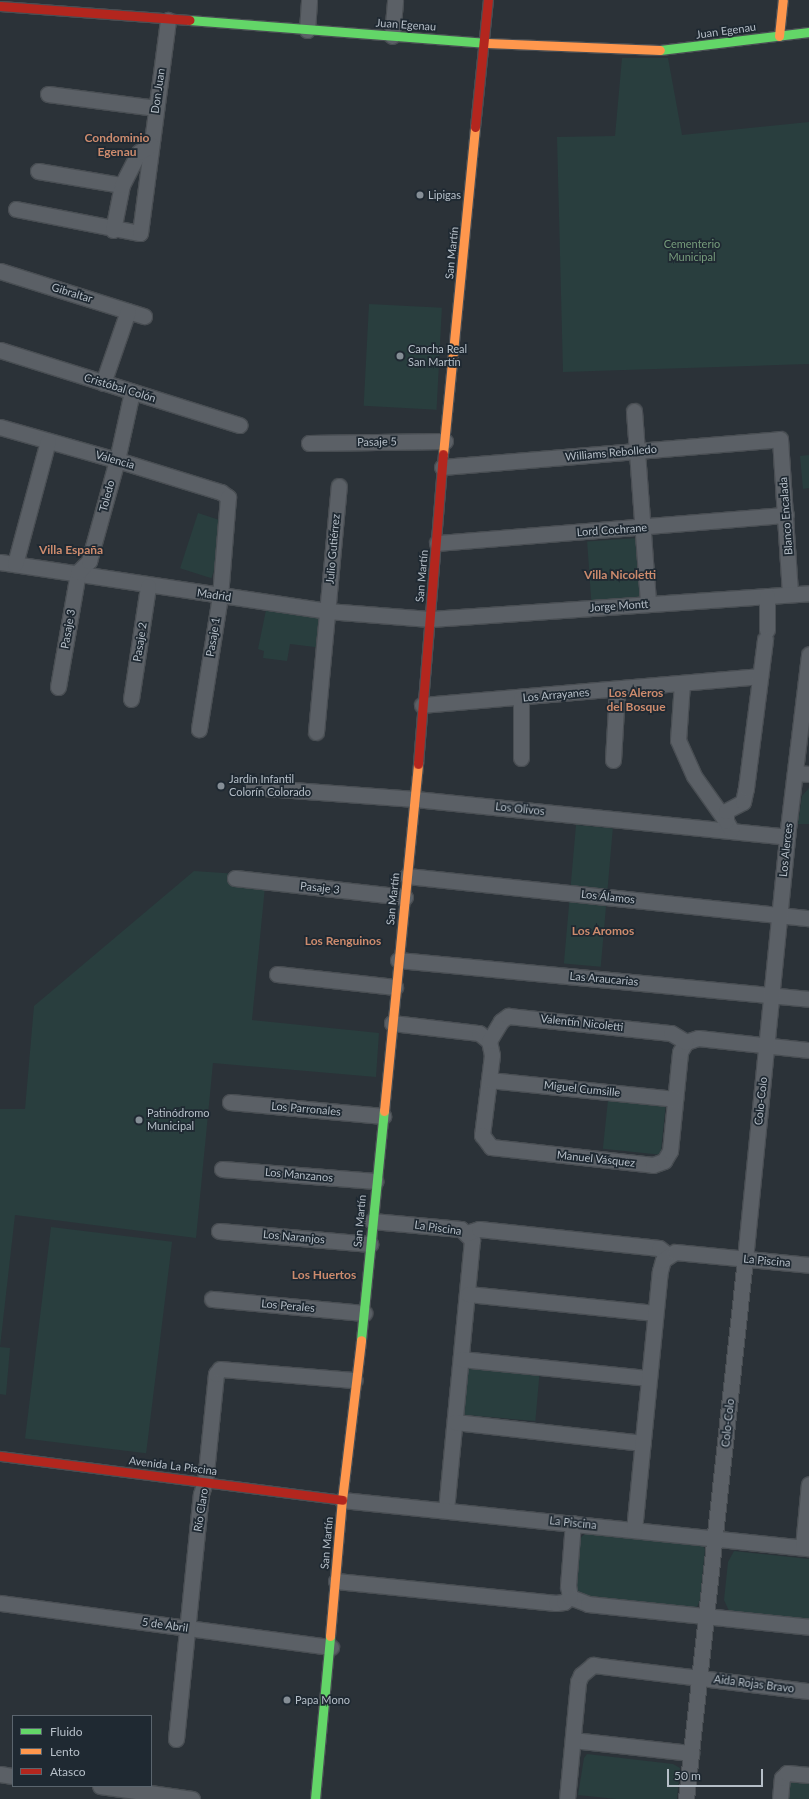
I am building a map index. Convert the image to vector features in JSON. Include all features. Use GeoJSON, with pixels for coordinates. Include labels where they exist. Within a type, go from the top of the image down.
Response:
{"type":"FeatureCollection","features":[{"type":"Feature","properties":{"kind":"street"},"geometry":{"type":"LineString","coordinates":[[307,30],[310,0]]}},
{"type":"Feature","properties":{"kind":"street"},"geometry":{"type":"LineString","coordinates":[[392,36],[395,0]]}},
{"type":"Feature","properties":{"kind":"street","name":"San Martín"},"geometry":{"type":"LineString","coordinates":[[315,1799],[331,1647],[342,1500],[364,1313],[395,987],[415,799],[442,467],[485,43],[488,0]]}},
{"type":"Feature","properties":{"kind":"street"},"geometry":{"type":"LineString","coordinates":[[779,36],[783,0]]}},
{"type":"Feature","properties":{"kind":"street","name":"Juan Egenau"},"geometry":{"type":"LineString","coordinates":[[0,6],[485,43],[630,51],[676,50],[809,32]]}},
{"type":"Feature","properties":{"kind":"street","name":"Don Juan"},"geometry":{"type":"LineString","coordinates":[[113,230],[140,233],[168,20]]}},
{"type":"Feature","properties":{"kind":"street"},"geometry":{"type":"LineString","coordinates":[[48,94],[156,108]]}},
{"type":"Feature","properties":{"kind":"street"},"geometry":{"type":"LineString","coordinates":[[16,210],[113,230],[122,185],[139,152],[151,145]]}},
{"type":"Feature","properties":{"kind":"street"},"geometry":{"type":"LineString","coordinates":[[38,171],[122,185]]}},
{"type":"Feature","properties":{"kind":"street","name":"Gibraltar"},"geometry":{"type":"LineString","coordinates":[[0,271],[144,316]]}},
{"type":"Feature","properties":{"kind":"street"},"geometry":{"type":"LineString","coordinates":[[103,383],[128,311]]}},
{"type":"Feature","properties":{"kind":"street","name":"Cristóbal Colón"},"geometry":{"type":"LineString","coordinates":[[0,350],[240,425]]}},
{"type":"Feature","properties":{"kind":"street","name":"Toledo"},"geometry":{"type":"LineString","coordinates":[[78,572],[89,561],[117,460],[132,392]]}},
{"type":"Feature","properties":{"kind":"street"},"geometry":{"type":"LineString","coordinates":[[634,411],[648,604]]}},
{"type":"Feature","properties":{"kind":"street","name":"Valencia"},"geometry":{"type":"LineString","coordinates":[[0,427],[117,460],[221,492],[228,497]]}},
{"type":"Feature","properties":{"kind":"street","name":"Williams Rebolledo"},"geometry":{"type":"LineString","coordinates":[[442,467],[780,439]]}},
{"type":"Feature","properties":{"kind":"street","name":"Blanco Encalada"},"geometry":{"type":"LineString","coordinates":[[780,439],[790,593]]}},
{"type":"Feature","properties":{"kind":"street","name":"Pasaje 5"},"geometry":{"type":"LineString","coordinates":[[309,443],[445,440]]}},
{"type":"Feature","properties":{"kind":"street"},"geometry":{"type":"LineString","coordinates":[[15,564],[48,441]]}},
{"type":"Feature","properties":{"kind":"street","name":"Julio Gutiérrez"},"geometry":{"type":"LineString","coordinates":[[316,732],[339,486]]}},
{"type":"Feature","properties":{"kind":"street","name":"Pasaje 1"},"geometry":{"type":"LineString","coordinates":[[199,729],[220,596],[228,497]]}},
{"type":"Feature","properties":{"kind":"street","name":"Lord Cochrane"},"geometry":{"type":"LineString","coordinates":[[437,543],[642,528],[786,515]]}},
{"type":"Feature","properties":{"kind":"street","name":"Madrid"},"geometry":{"type":"LineString","coordinates":[[0,562],[78,572],[148,586],[327,611],[430,619]]}},
{"type":"Feature","properties":{"kind":"street","name":"Pasaje 3"},"geometry":{"type":"LineString","coordinates":[[58,687],[78,572]]}},
{"type":"Feature","properties":{"kind":"street","name":"Pasaje 2"},"geometry":{"type":"LineString","coordinates":[[131,699],[148,586]]}},
{"type":"Feature","properties":{"kind":"street","name":"Jorge Montt"},"geometry":{"type":"LineString","coordinates":[[430,619],[766,596],[790,593],[809,593]]}},
{"type":"Feature","properties":{"kind":"street"},"geometry":{"type":"LineString","coordinates":[[728,826],[726,811],[743,802],[749,769],[766,634],[766,596]]}},
{"type":"Feature","properties":{"kind":"street","name":"Los Alerces"},"geometry":{"type":"LineString","coordinates":[[766,1047],[787,836],[802,774],[809,654]]}},
{"type":"Feature","properties":{"kind":"street","name":"Los Arrayanes"},"geometry":{"type":"LineString","coordinates":[[422,705],[617,690],[760,676]]}},
{"type":"Feature","properties":{"kind":"street"},"geometry":{"type":"LineString","coordinates":[[682,683],[678,740],[694,776],[728,826]]}},
{"type":"Feature","properties":{"kind":"street"},"geometry":{"type":"LineString","coordinates":[[614,760],[617,690]]}},
{"type":"Feature","properties":{"kind":"street"},"geometry":{"type":"LineString","coordinates":[[521,698],[521,758]]}},
{"type":"Feature","properties":{"kind":"street","name":"Los Olivos"},"geometry":{"type":"LineString","coordinates":[[252,787],[415,799],[728,826],[787,836]]}},
{"type":"Feature","properties":{"kind":"street","name":"Los Álamos"},"geometry":{"type":"LineString","coordinates":[[407,876],[809,918]]}},
{"type":"Feature","properties":{"kind":"street","name":"Pasaje 3"},"geometry":{"type":"LineString","coordinates":[[234,878],[405,897]]}},
{"type":"Feature","properties":{"kind":"street","name":"Las Araucarias"},"geometry":{"type":"LineString","coordinates":[[398,960],[809,999]]}},
{"type":"Feature","properties":{"kind":"street"},"geometry":{"type":"LineString","coordinates":[[277,974],[395,987]]}},
{"type":"Feature","properties":{"kind":"street","name":"Valentín Nicoletti"},"geometry":{"type":"LineString","coordinates":[[489,1041],[501,1020],[508,1016],[671,1033],[686,1042]]}},
{"type":"Feature","properties":{"kind":"street"},"geometry":{"type":"LineString","coordinates":[[392,1023],[479,1033],[489,1041]]}},
{"type":"Feature","properties":{"kind":"street"},"geometry":{"type":"LineString","coordinates":[[686,1042],[698,1038],[766,1047],[809,1050]]}},
{"type":"Feature","properties":{"kind":"street","name":"Manuel Vásquez"},"geometry":{"type":"LineString","coordinates":[[489,1041],[492,1050],[482,1135],[491,1147],[645,1164],[660,1164],[668,1155],[680,1052],[686,1042]]}},
{"type":"Feature","properties":{"kind":"street","name":"Colo-Colo"},"geometry":{"type":"LineString","coordinates":[[686,1799],[745,1259],[766,1047]]}},
{"type":"Feature","properties":{"kind":"street","name":"Miguel Cumsille"},"geometry":{"type":"LineString","coordinates":[[489,1080],[675,1099]]}},
{"type":"Feature","properties":{"kind":"street","name":"Los Parronales"},"geometry":{"type":"LineString","coordinates":[[230,1102],[383,1116]]}},
{"type":"Feature","properties":{"kind":"street","name":"Los Manzanos"},"geometry":{"type":"LineString","coordinates":[[222,1169],[376,1181]]}},
{"type":"Feature","properties":{"kind":"street","name":"La Piscina"},"geometry":{"type":"LineString","coordinates":[[372,1221],[461,1229],[467,1233],[479,1228],[660,1248],[668,1255],[675,1252],[809,1265]]}},
{"type":"Feature","properties":{"kind":"street","name":"Los Naranjos"},"geometry":{"type":"LineString","coordinates":[[219,1231],[370,1244]]}},
{"type":"Feature","properties":{"kind":"street"},"geometry":{"type":"LineString","coordinates":[[446,1509],[468,1294],[472,1240],[467,1233]]}},
{"type":"Feature","properties":{"kind":"street"},"geometry":{"type":"LineString","coordinates":[[634,1530],[660,1271],[668,1255]]}},
{"type":"Feature","properties":{"kind":"street"},"geometry":{"type":"LineString","coordinates":[[468,1294],[655,1312]]}},
{"type":"Feature","properties":{"kind":"street","name":"Los Perales"},"geometry":{"type":"LineString","coordinates":[[212,1299],[364,1313]]}},
{"type":"Feature","properties":{"kind":"street"},"geometry":{"type":"LineString","coordinates":[[461,1359],[649,1378]]}},
{"type":"Feature","properties":{"kind":"street","name":"Río Claro"},"geometry":{"type":"LineString","coordinates":[[176,1739],[201,1494],[205,1482],[216,1374],[220,1369],[355,1380]]}},
{"type":"Feature","properties":{"kind":"street"},"geometry":{"type":"LineString","coordinates":[[455,1422],[643,1443]]}},
{"type":"Feature","properties":{"kind":"street","name":"Avenida La Piscina"},"geometry":{"type":"LineString","coordinates":[[0,1456],[342,1500]]}},
{"type":"Feature","properties":{"kind":"street","name":"La Piscina"},"geometry":{"type":"LineString","coordinates":[[342,1500],[446,1509],[573,1524],[806,1547],[809,1484]]}},
{"type":"Feature","properties":{"kind":"street"},"geometry":{"type":"LineString","coordinates":[[570,1597],[568,1586],[573,1524]]}},
{"type":"Feature","properties":{"kind":"street"},"geometry":{"type":"LineString","coordinates":[[336,1582],[556,1603],[564,1602],[570,1597]]}},
{"type":"Feature","properties":{"kind":"street"},"geometry":{"type":"LineString","coordinates":[[570,1597],[588,1604],[809,1627]]}},
{"type":"Feature","properties":{"kind":"street","name":"5 de Abril"},"geometry":{"type":"LineString","coordinates":[[0,1603],[331,1647]]}},
{"type":"Feature","properties":{"kind":"street","name":"Aida Rojas Bravo"},"geometry":{"type":"LineString","coordinates":[[573,1740],[578,1682],[581,1675],[594,1665],[809,1691]]}},
{"type":"Feature","properties":{"kind":"street"},"geometry":{"type":"LineString","coordinates":[[567,1799],[573,1740],[691,1753]]}},
{"type":"Feature","properties":{"kind":"street"},"geometry":{"type":"LineString","coordinates":[[780,1799],[782,1778],[787,1773],[809,1774]]}},
{"type":"Feature","properties":{"kind":"street"},"geometry":{"type":"LineString","coordinates":[[0,1774],[12,1776]]}},
{"type":"Feature","properties":{"kind":"street"},"geometry":{"type":"LineString","coordinates":[[107,1787],[192,1799]]}},
{"type":"Feature","properties":{"kind":"green space","name":"Cementerio Municipal"},"geometry":{"type":"Polygon","coordinates":[[[622,58],[668,58],[682,135],[809,122],[809,364],[563,372],[557,137],[615,136],[622,58]]]}},
{"type":"Feature","properties":{"kind":"green space","name":"Cancha Real San Martín"},"geometry":{"type":"Polygon","coordinates":[[[369,304],[442,308],[437,410],[364,406],[369,304]]]}},
{"type":"Feature","properties":{"kind":"green space"},"geometry":{"type":"Polygon","coordinates":[[[809,455],[809,488],[803,489],[800,456],[809,455]]]}},
{"type":"Feature","properties":{"kind":"green space"},"geometry":{"type":"Polygon","coordinates":[[[198,513],[229,523],[211,578],[180,568],[198,513]]]}},
{"type":"Feature","properties":{"kind":"green space"},"geometry":{"type":"Polygon","coordinates":[[[637,538],[641,601],[592,604],[587,541],[637,538]]]}},
{"type":"Feature","properties":{"kind":"green space"},"geometry":{"type":"Polygon","coordinates":[[[266,610],[325,619],[323,648],[290,644],[287,661],[263,658],[264,651],[258,649],[266,610]]]}},
{"type":"Feature","properties":{"kind":"green space"},"geometry":{"type":"Polygon","coordinates":[[[809,788],[809,824],[798,824],[802,796],[809,788]]]}},
{"type":"Feature","properties":{"kind":"green space"},"geometry":{"type":"Polygon","coordinates":[[[576,825],[613,828],[601,967],[564,963],[576,825]]]}},
{"type":"Feature","properties":{"kind":"green space"},"geometry":{"type":"Polygon","coordinates":[[[194,871],[266,876],[252,1020],[379,1033],[376,1077],[213,1063],[196,1238],[15,1215],[0,1347],[0,1109],[25,1109],[34,1006],[194,871]]]}},
{"type":"Feature","properties":{"kind":"green space"},"geometry":{"type":"Polygon","coordinates":[[[608,1100],[666,1106],[661,1155],[603,1149],[608,1100]]]}},
{"type":"Feature","properties":{"kind":"green space"},"geometry":{"type":"Polygon","coordinates":[[[51,1227],[172,1242],[146,1453],[25,1438],[51,1227]]]}},
{"type":"Feature","properties":{"kind":"green space"},"geometry":{"type":"Polygon","coordinates":[[[0,1347],[10,1348],[6,1395],[0,1394],[0,1347]]]}},
{"type":"Feature","properties":{"kind":"green space"},"geometry":{"type":"Polygon","coordinates":[[[468,1365],[540,1371],[535,1421],[464,1415],[468,1365]]]}},
{"type":"Feature","properties":{"kind":"green space"},"geometry":{"type":"Polygon","coordinates":[[[586,1533],[700,1543],[705,1549],[700,1600],[697,1607],[583,1597],[575,1588],[578,1540],[586,1533]]]}},
{"type":"Feature","properties":{"kind":"green space"},"geometry":{"type":"Polygon","coordinates":[[[734,1551],[809,1559],[809,1619],[729,1611],[724,1600],[728,1562],[734,1551]]]}},
{"type":"Feature","properties":{"kind":"green space"},"geometry":{"type":"Polygon","coordinates":[[[587,1754],[673,1764],[680,1768],[677,1799],[616,1799],[578,1795],[584,1758],[587,1754]]]}},
{"type":"Feature","properties":{"kind":"green space"},"geometry":{"type":"Polygon","coordinates":[[[790,1780],[809,1782],[809,1799],[788,1799],[790,1780]]]}},
{"type":"Feature","properties":{"kind":"traffic: fast"},"geometry":{"type":"LineString","coordinates":[[189,20],[487,43]]}},
{"type":"Feature","properties":{"kind":"traffic: fast"},"geometry":{"type":"LineString","coordinates":[[660,50],[809,32]]}},
{"type":"Feature","properties":{"kind":"traffic: fast"},"geometry":{"type":"LineString","coordinates":[[361,1340],[384,1111]]}},
{"type":"Feature","properties":{"kind":"traffic: fast"},"geometry":{"type":"LineString","coordinates":[[315,1799],[330,1636]]}},
{"type":"Feature","properties":{"kind":"traffic: slow"},"geometry":{"type":"LineString","coordinates":[[779,36],[783,0]]}},
{"type":"Feature","properties":{"kind":"traffic: slow"},"geometry":{"type":"LineString","coordinates":[[487,43],[660,50]]}},
{"type":"Feature","properties":{"kind":"traffic: slow"},"geometry":{"type":"LineString","coordinates":[[443,454],[475,127]]}},
{"type":"Feature","properties":{"kind":"traffic: slow"},"geometry":{"type":"LineString","coordinates":[[384,1111],[418,764]]}},
{"type":"Feature","properties":{"kind":"traffic: slow"},"geometry":{"type":"LineString","coordinates":[[330,1636],[342,1500],[361,1340]]}},
{"type":"Feature","properties":{"kind":"traffic: jam"},"geometry":{"type":"LineString","coordinates":[[475,127],[488,0]]}},
{"type":"Feature","properties":{"kind":"traffic: jam"},"geometry":{"type":"LineString","coordinates":[[0,6],[189,20]]}},
{"type":"Feature","properties":{"kind":"traffic: jam"},"geometry":{"type":"LineString","coordinates":[[418,764],[443,454]]}},
{"type":"Feature","properties":{"kind":"traffic: jam"},"geometry":{"type":"LineString","coordinates":[[0,1456],[342,1500]]}},
{"type":"Feature","properties":{"kind":"place","name":"Lipigas"},"geometry":{"type":"Point","coordinates":[420,195]}},
{"type":"Feature","properties":{"kind":"place","name":"Cancha Real San Martín"},"geometry":{"type":"Point","coordinates":[400,356]}},
{"type":"Feature","properties":{"kind":"place","name":"Jardín Infantil Colorín Colorado"},"geometry":{"type":"Point","coordinates":[221,786]}},
{"type":"Feature","properties":{"kind":"place","name":"Patinódromo Municipal"},"geometry":{"type":"Point","coordinates":[139,1120]}},
{"type":"Feature","properties":{"kind":"place","name":"Papa Mono"},"geometry":{"type":"Point","coordinates":[287,1700]}},
{"type":"Feature","properties":{"kind":"district","name":"Condominio Egenau"},"geometry":{"type":"Point","coordinates":[117,145]}},
{"type":"Feature","properties":{"kind":"district","name":"Villa España"},"geometry":{"type":"Point","coordinates":[71,550]}},
{"type":"Feature","properties":{"kind":"district","name":"Villa Nicoletti"},"geometry":{"type":"Point","coordinates":[620,575]}},
{"type":"Feature","properties":{"kind":"district","name":"Los Aleros del Bosque"},"geometry":{"type":"Point","coordinates":[636,700]}},
{"type":"Feature","properties":{"kind":"district","name":"Los Aromos"},"geometry":{"type":"Point","coordinates":[603,931]}},
{"type":"Feature","properties":{"kind":"district","name":"Los Renguinos"},"geometry":{"type":"Point","coordinates":[343,941]}},
{"type":"Feature","properties":{"kind":"district","name":"Los Huertos"},"geometry":{"type":"Point","coordinates":[324,1275]}}]}
